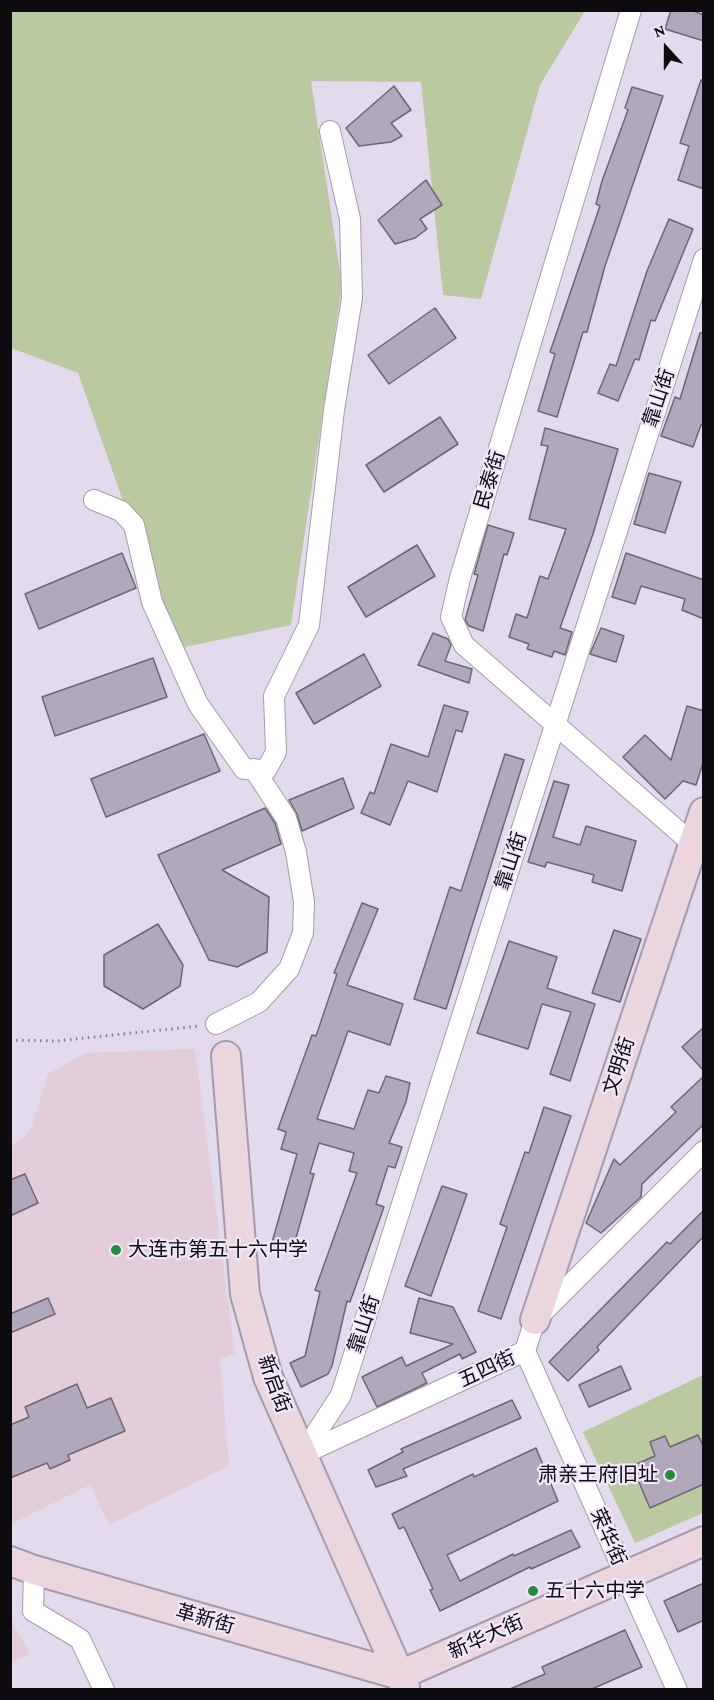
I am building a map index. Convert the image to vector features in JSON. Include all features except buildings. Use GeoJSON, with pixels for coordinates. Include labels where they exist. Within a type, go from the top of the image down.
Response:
{"type":"FeatureCollection","features":[{"type":"Feature","properties":{"kind":"street","name":"民泰街"},"geometry":{"type":"LineString","coordinates":[[631,10],[460,578],[451,617],[464,645],[698,848]]}},
{"type":"Feature","properties":{"kind":"street"},"geometry":{"type":"LineString","coordinates":[[94,500],[121,511],[134,525],[152,602],[198,704],[244,769],[266,770],[276,753],[274,696],[309,625],[334,410],[352,298],[350,219],[330,131]]}},
{"type":"Feature","properties":{"kind":"street","name":"靠山街"},"geometry":{"type":"LineString","coordinates":[[302,1455],[341,1395],[704,260]]}},
{"type":"Feature","properties":{"kind":"street"},"geometry":{"type":"LineString","coordinates":[[216,1024],[259,1002],[289,969],[303,933],[304,902],[296,852],[286,818],[254,769]]}},
{"type":"Feature","properties":{"kind":"street","name":"文明街"},"geometry":{"type":"LineString","coordinates":[[535,1320],[698,848],[704,812]]}},
{"type":"Feature","properties":{"kind":"street","name":"新启街"},"geometry":{"type":"LineString","coordinates":[[226,1056],[245,1294],[268,1377],[403,1682]]}},
{"type":"Feature","properties":{"kind":"street","name":"五四街"},"geometry":{"type":"LineString","coordinates":[[302,1455],[525,1351],[535,1320],[704,1151]]}},
{"type":"Feature","properties":{"kind":"street","name":"荣华街"},"geometry":{"type":"LineString","coordinates":[[525,1351],[677,1689]]}},
{"type":"Feature","properties":{"kind":"street","name":"新华大街"},"geometry":{"type":"LineString","coordinates":[[403,1682],[626,1575],[704,1541]]}},
{"type":"Feature","properties":{"kind":"street"},"geometry":{"type":"LineString","coordinates":[[22,1565],[33,1611],[80,1639],[104,1689]]}},
{"type":"Feature","properties":{"kind":"street","name":"革新街"},"geometry":{"type":"LineString","coordinates":[[22,1565],[403,1682]]}},
{"type":"Feature","properties":{"kind":"path"},"geometry":{"type":"LineString","coordinates":[[10,1040],[56,1041],[216,1024]]}},
{"type":"Feature","properties":{"kind":"shaded area","name":"大连市第五十六中学"},"geometry":{"type":"Polygon","coordinates":[[[195,1049],[235,1354],[220,1359],[229,1466],[109,1525],[90,1485],[11,1524],[10,1147],[30,1132],[48,1074],[85,1053],[195,1049]]]}},
{"type":"Feature","properties":{"kind":"shaded area"},"geometry":{"type":"Polygon","coordinates":[[[10,1617],[30,1654],[11,1663],[10,1662],[10,1617]]]}},
{"type":"Feature","properties":{"kind":"green space"},"geometry":{"type":"Polygon","coordinates":[[[10,11],[585,11],[540,85],[481,299],[443,295],[421,82],[311,81],[342,285],[291,625],[175,649],[78,373],[11,348],[10,11]]]}},
{"type":"Feature","properties":{"kind":"green space"},"geometry":{"type":"Polygon","coordinates":[[[703,1375],[703,1513],[635,1543],[583,1432],[703,1375]]]}},
{"type":"Feature","properties":{"kind":"place","name":"大连市第五十六中学"},"geometry":{"type":"Point","coordinates":[116,1250]}},
{"type":"Feature","properties":{"kind":"place","name":"肃亲王府旧址"},"geometry":{"type":"Point","coordinates":[670,1475]}},
{"type":"Feature","properties":{"kind":"place","name":"五十六中学"},"geometry":{"type":"Point","coordinates":[533,1591]}}]}
